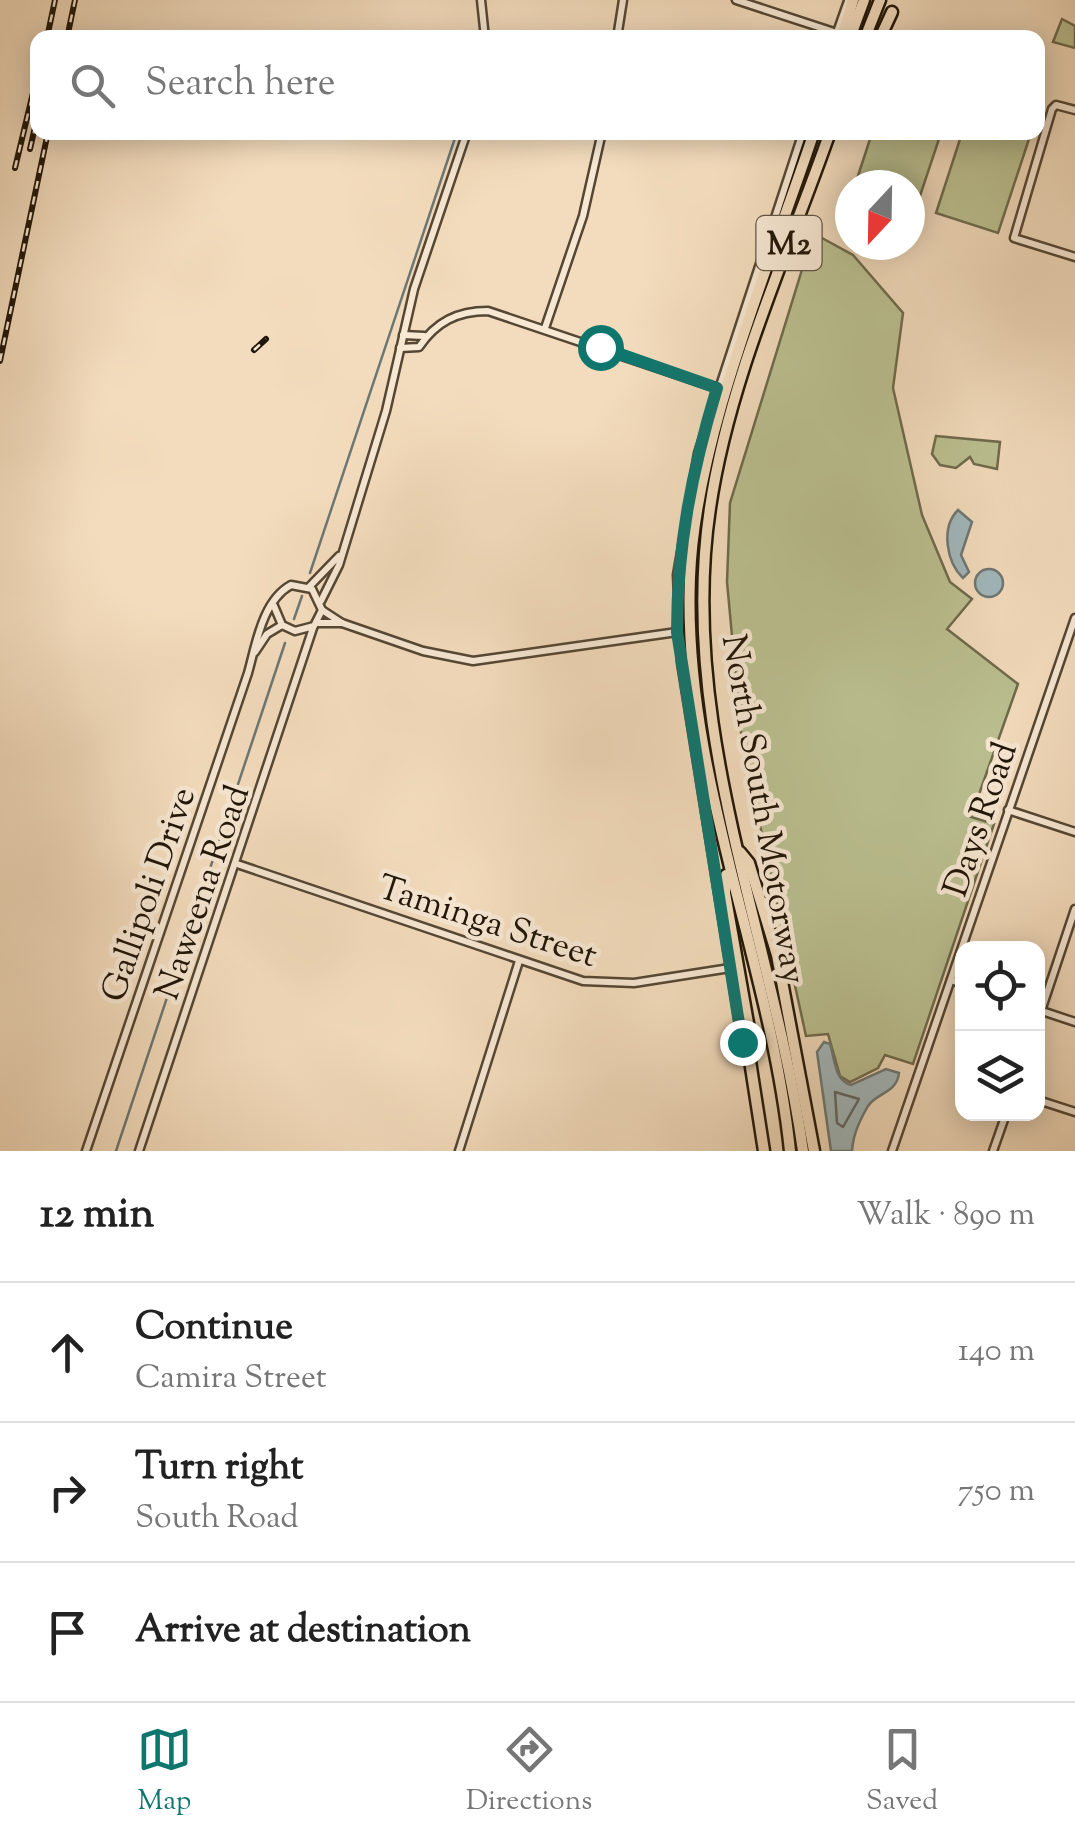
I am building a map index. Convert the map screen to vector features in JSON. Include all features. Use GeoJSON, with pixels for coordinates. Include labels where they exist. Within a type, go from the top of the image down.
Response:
{"type":"FeatureCollection","features":[{"type":"Feature","properties":{"kind":"highway"},"geometry":{"type":"LineString","coordinates":[[843,30],[851,0]]}},
{"type":"Feature","properties":{"kind":"highway"},"geometry":{"type":"LineString","coordinates":[[845,30],[864,0]]}},
{"type":"Feature","properties":{"kind":"highway"},"geometry":{"type":"LineString","coordinates":[[868,30],[880,0]]}},
{"type":"Feature","properties":{"kind":"highway"},"geometry":{"type":"LineString","coordinates":[[884,30],[892,12]]}},
{"type":"Feature","properties":{"kind":"highway","name":"North South Motorway"},"geometry":{"type":"LineString","coordinates":[[802,1151],[727,864],[693,664],[690,577],[696,519],[728,390],[811,140]]}},
{"type":"Feature","properties":{"kind":"highway","name":"North South Motorway"},"geometry":{"type":"LineString","coordinates":[[790,1151],[793,1121],[737,847],[703,620],[710,506],[770,295],[828,140]]}},
{"type":"Feature","properties":{"kind":"highway"},"geometry":{"type":"LineString","coordinates":[[737,847],[748,863],[777,956],[808,1098],[814,1151]]}},
{"type":"Feature","properties":{"kind":"highway"},"geometry":{"type":"LineString","coordinates":[[727,864],[725,893],[751,1040],[748,1048],[764,1151]]}},
{"type":"Feature","properties":{"kind":"street"},"geometry":{"type":"LineString","coordinates":[[481,0],[484,30]]}},
{"type":"Feature","properties":{"kind":"street"},"geometry":{"type":"LineString","coordinates":[[618,30],[622,0]]}},
{"type":"Feature","properties":{"kind":"street"},"geometry":{"type":"LineString","coordinates":[[736,0],[824,30]]}},
{"type":"Feature","properties":{"kind":"street"},"geometry":{"type":"LineString","coordinates":[[1045,133],[1056,104],[1075,110]]}},
{"type":"Feature","properties":{"kind":"street"},"geometry":{"type":"LineString","coordinates":[[315,624],[339,566],[386,412],[402,335],[464,140]]}},
{"type":"Feature","properties":{"kind":"street"},"geometry":{"type":"LineString","coordinates":[[546,328],[583,216],[600,140]]}},
{"type":"Feature","properties":{"kind":"street"},"geometry":{"type":"LineString","coordinates":[[748,1048],[742,1042],[677,632],[677,575],[686,502],[717,388],[800,140]]}},
{"type":"Feature","properties":{"kind":"street"},"geometry":{"type":"LineString","coordinates":[[1043,140],[1014,238],[1074,255]]}},
{"type":"Feature","properties":{"kind":"street"},"geometry":{"type":"LineString","coordinates":[[400,348],[416,348],[424,336],[446,319],[471,311],[506,314],[717,388]]}},
{"type":"Feature","properties":{"kind":"street"},"geometry":{"type":"LineString","coordinates":[[402,335],[424,336]]}},
{"type":"Feature","properties":{"kind":"street"},"geometry":{"type":"LineString","coordinates":[[309,588],[340,555]]}},
{"type":"Feature","properties":{"kind":"street"},"geometry":{"type":"LineString","coordinates":[[304,647],[295,631],[282,625],[274,606],[285,588],[298,584],[309,588],[321,606],[342,623],[422,651],[473,661],[677,632]]}},
{"type":"Feature","properties":{"kind":"street","name":"Gallipoli Drive"},"geometry":{"type":"LineString","coordinates":[[86,1151],[254,652],[257,633],[274,606]]}},
{"type":"Feature","properties":{"kind":"street","name":"Days Road"},"geometry":{"type":"LineString","coordinates":[[892,1151],[1075,618]]}},
{"type":"Feature","properties":{"kind":"street"},"geometry":{"type":"LineString","coordinates":[[295,631],[315,624],[342,623]]}},
{"type":"Feature","properties":{"kind":"street","name":"Naweena Road"},"geometry":{"type":"LineString","coordinates":[[139,1151],[304,662],[304,647],[315,624]]}},
{"type":"Feature","properties":{"kind":"street","name":"Gallipoli Drive"},"geometry":{"type":"LineString","coordinates":[[254,652],[267,634],[282,625]]}},
{"type":"Feature","properties":{"kind":"street"},"geometry":{"type":"LineString","coordinates":[[1008,810],[1075,832]]}},
{"type":"Feature","properties":{"kind":"street","name":"Taminga Street"},"geometry":{"type":"LineString","coordinates":[[237,864],[520,961],[609,984],[730,968]]}},
{"type":"Feature","properties":{"kind":"street"},"geometry":{"type":"LineString","coordinates":[[1045,994],[1075,909]]}},
{"type":"Feature","properties":{"kind":"street"},"geometry":{"type":"LineString","coordinates":[[459,1151],[520,961]]}},
{"type":"Feature","properties":{"kind":"street"},"geometry":{"type":"LineString","coordinates":[[951,980],[955,981]]}},
{"type":"Feature","properties":{"kind":"street"},"geometry":{"type":"LineString","coordinates":[[1045,1012],[1075,1022]]}},
{"type":"Feature","properties":{"kind":"street"},"geometry":{"type":"LineString","coordinates":[[1045,1102],[1075,1112]]}},
{"type":"Feature","properties":{"kind":"street"},"geometry":{"type":"LineString","coordinates":[[993,1151],[1004,1121]]}},
{"type":"Feature","properties":{"kind":"green space"},"geometry":{"type":"Polygon","coordinates":[[[1062,19],[1075,26],[1075,48],[1053,42],[1062,19]]]}},
{"type":"Feature","properties":{"kind":"green space"},"geometry":{"type":"Polygon","coordinates":[[[870,140],[939,140],[925,181],[925,170],[860,170],[870,140]]]}},
{"type":"Feature","properties":{"kind":"green space"},"geometry":{"type":"Polygon","coordinates":[[[960,140],[1029,140],[998,233],[936,213],[960,140]]]}},
{"type":"Feature","properties":{"kind":"green space"},"geometry":{"type":"Polygon","coordinates":[[[822,238],[835,245],[835,260],[857,260],[903,313],[893,388],[922,515],[950,582],[972,599],[947,629],[1018,684],[971,817],[994,824],[913,1064],[885,1055],[878,1068],[850,1082],[840,1076],[828,1034],[806,1036],[742,743],[727,582],[730,503],[809,247],[822,238]]]}},
{"type":"Feature","properties":{"kind":"green space"},"geometry":{"type":"Polygon","coordinates":[[[936,436],[1000,442],[997,469],[974,464],[970,457],[956,468],[940,465],[932,454],[936,436]]]}},
{"type":"Feature","properties":{"kind":"water"},"geometry":{"type":"Polygon","coordinates":[[[958,510],[972,522],[961,555],[969,572],[963,578],[953,564],[947,535],[958,510]]]}},
{"type":"Feature","properties":{"kind":"water"},"geometry":{"type":"Polygon","coordinates":[[[989,569],[999,573],[1003,583],[999,593],[989,597],[979,593],[975,583],[979,573],[989,569]]]}},
{"type":"Feature","properties":{"kind":"water"},"geometry":{"type":"Polygon","coordinates":[[[824,1042],[830,1044],[838,1074],[851,1085],[886,1069],[899,1073],[894,1085],[868,1106],[857,1127],[852,1151],[831,1151],[817,1052],[824,1042]]]}},
{"type":"Feature","properties":{"kind":"waterway"},"geometry":{"type":"LineString","coordinates":[[310,573],[454,140]]}},
{"type":"Feature","properties":{"kind":"waterway"},"geometry":{"type":"LineString","coordinates":[[294,619],[302,596]]}},
{"type":"Feature","properties":{"kind":"waterway"},"geometry":{"type":"LineString","coordinates":[[116,1151],[285,643]]}},
{"type":"Feature","properties":{"kind":"railway"},"geometry":{"type":"LineString","coordinates":[[49,30],[55,0]]}},
{"type":"Feature","properties":{"kind":"railway"},"geometry":{"type":"LineString","coordinates":[[69,30],[75,0]]}},
{"type":"Feature","properties":{"kind":"railway"},"geometry":{"type":"LineString","coordinates":[[15,168],[30,105]]}},
{"type":"Feature","properties":{"kind":"railway"},"geometry":{"type":"LineString","coordinates":[[30,149],[32,140]]}},
{"type":"Feature","properties":{"kind":"railway"},"geometry":{"type":"LineString","coordinates":[[0,361],[46,140]]}},
{"type":"Feature","properties":{"kind":"railway"},"geometry":{"type":"LineString","coordinates":[[254,350],[266,339]]}},
{"type":"Feature","properties":{"kind":"route"},"geometry":{"type":"LineString","coordinates":[[600,347],[717,388],[686,502],[677,575],[677,632],[742,1042]]}}]}
